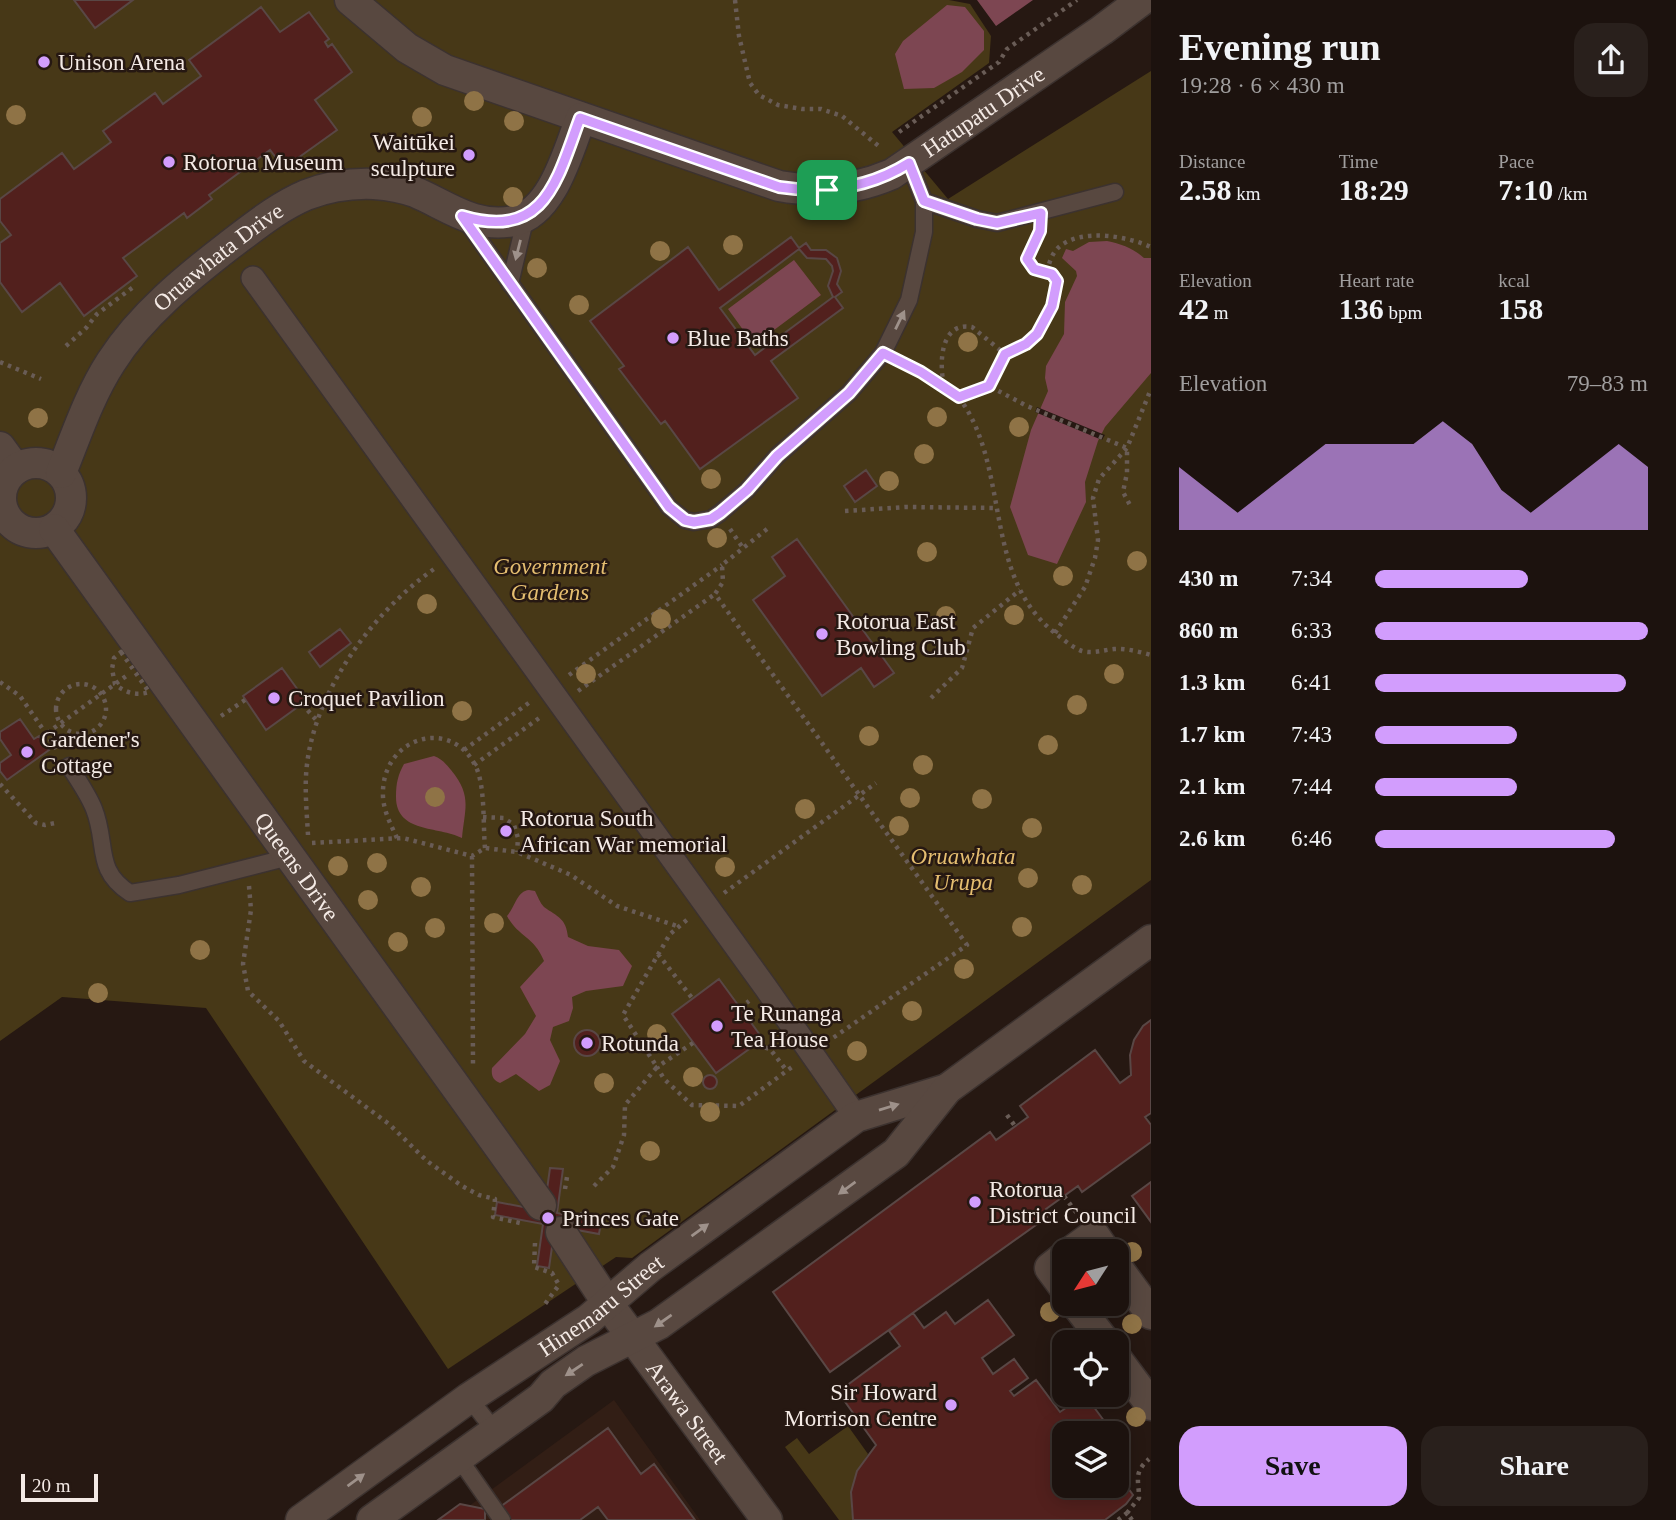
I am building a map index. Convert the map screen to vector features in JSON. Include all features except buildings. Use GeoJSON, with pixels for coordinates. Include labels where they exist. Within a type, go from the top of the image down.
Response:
{"type":"FeatureCollection","features":[{"type":"Feature","properties":{"kind":"street","name":"Hatupatu Drive"},"geometry":{"type":"LineString","coordinates":[[350,0],[407,48],[445,70],[779,187],[827,190],[859,186],[892,174],[1113,9],[1142,0]]}},
{"type":"Feature","properties":{"kind":"street"},"geometry":{"type":"LineString","coordinates":[[526,216],[536,210],[551,189],[580,118]]}},
{"type":"Feature","properties":{"kind":"street","name":"Oruawhata Drive"},"geometry":{"type":"LineString","coordinates":[[61,473],[98,383],[124,343],[154,310],[198,270],[265,218],[307,195],[347,185],[371,184],[412,190],[462,216],[490,222],[514,221],[526,216]]}},
{"type":"Feature","properties":{"kind":"street"},"geometry":{"type":"LineString","coordinates":[[253,278],[856,1117]]}},
{"type":"Feature","properties":{"kind":"street"},"geometry":{"type":"LineString","coordinates":[[8,458],[27,464],[51,466],[61,473],[67,482],[71,503],[68,513],[54,529],[35,534],[25,531],[16,527],[2,512],[8,458]]}},
{"type":"Feature","properties":{"kind":"street","name":"Queens Drive"},"geometry":{"type":"LineString","coordinates":[[54,529],[543,1209]]}},
{"type":"Feature","properties":{"kind":"street","name":"Hinemaru Street"},"geometry":{"type":"LineString","coordinates":[[385,1516],[458,1457],[541,1398],[553,1384],[586,1361],[659,1324],[896,1153],[947,1089],[1151,940]]}},
{"type":"Feature","properties":{"kind":"street","name":"Hinemaru Street"},"geometry":{"type":"LineString","coordinates":[[301,1520],[469,1398],[589,1319],[650,1267],[856,1117],[947,1089]]}},
{"type":"Feature","properties":{"kind":"street"},"geometry":{"type":"LineString","coordinates":[[556,1228],[608,1304]]}},
{"type":"Feature","properties":{"kind":"street"},"geometry":{"type":"LineString","coordinates":[[1129,1284],[1151,1314]]}},
{"type":"Feature","properties":{"kind":"street","name":"Arawa Street"},"geometry":{"type":"LineString","coordinates":[[608,1304],[767,1520]]}},
{"type":"Feature","properties":{"kind":"street"},"geometry":{"type":"LineString","coordinates":[[1085,1316],[1096,1330]]}},
{"type":"Feature","properties":{"kind":"street"},"geometry":{"type":"LineString","coordinates":[[1129,1375],[1151,1405]]}},
{"type":"Feature","properties":{"kind":"lane"},"geometry":{"type":"LineString","coordinates":[[909,163],[924,201],[997,223],[1115,192]]}},
{"type":"Feature","properties":{"kind":"lane","name":"Oruawhata Drive"},"geometry":{"type":"LineString","coordinates":[[462,216],[669,507],[685,520],[702,521],[711,519],[731,505],[777,456],[849,393],[883,353],[901,319],[915,280],[923,232],[924,201]]}},
{"type":"Feature","properties":{"kind":"lane"},"geometry":{"type":"LineString","coordinates":[[510,284],[526,216]]}},
{"type":"Feature","properties":{"kind":"lane"},"geometry":{"type":"LineString","coordinates":[[69,766],[95,811],[103,859],[109,874],[118,885],[131,893],[179,886],[289,857]]}},
{"type":"Feature","properties":{"kind":"lane"},"geometry":{"type":"LineString","coordinates":[[469,1398],[494,1430]]}},
{"type":"Feature","properties":{"kind":"lane"},"geometry":{"type":"LineString","coordinates":[[458,1457],[502,1520]]}},
{"type":"Feature","properties":{"kind":"path"},"geometry":{"type":"LineString","coordinates":[[735,0],[750,83],[759,95],[778,105],[821,109],[842,116],[878,147],[909,163]]}},
{"type":"Feature","properties":{"kind":"path"},"geometry":{"type":"LineString","coordinates":[[878,147],[999,62],[1007,49],[1077,0]]}},
{"type":"Feature","properties":{"kind":"path"},"geometry":{"type":"LineString","coordinates":[[959,397],[989,386],[1005,354],[1032,339],[1048,318],[1058,285],[1055,277],[1034,269],[1027,259],[1040,231],[1041,213]]}},
{"type":"Feature","properties":{"kind":"path"},"geometry":{"type":"LineString","coordinates":[[1047,272],[1058,248],[1073,240],[1106,236],[1135,240],[1151,247]]}},
{"type":"Feature","properties":{"kind":"path"},"geometry":{"type":"LineString","coordinates":[[66,346],[97,314],[147,277]]}},
{"type":"Feature","properties":{"kind":"path"},"geometry":{"type":"LineString","coordinates":[[944,386],[940,370],[941,354],[944,343],[957,329],[972,327],[1005,354]]}},
{"type":"Feature","properties":{"kind":"path"},"geometry":{"type":"LineString","coordinates":[[883,353],[959,397],[983,447],[1008,559],[1030,610],[1055,633],[1082,651],[1115,649],[1151,654]]}},
{"type":"Feature","properties":{"kind":"path"},"geometry":{"type":"LineString","coordinates":[[0,362],[41,379]]}},
{"type":"Feature","properties":{"kind":"path"},"geometry":{"type":"LineString","coordinates":[[989,386],[1027,406],[1127,448]]}},
{"type":"Feature","properties":{"kind":"path"},"geometry":{"type":"LineString","coordinates":[[1055,633],[1085,587],[1095,558],[1098,540],[1093,498],[1099,479],[1127,448],[1151,389]]}},
{"type":"Feature","properties":{"kind":"path"},"geometry":{"type":"LineString","coordinates":[[1127,448],[1127,474],[1123,492],[1131,507]]}},
{"type":"Feature","properties":{"kind":"path"},"geometry":{"type":"LineString","coordinates":[[845,511],[906,507],[996,508]]}},
{"type":"Feature","properties":{"kind":"path"},"geometry":{"type":"LineString","coordinates":[[727,526],[743,548]]}},
{"type":"Feature","properties":{"kind":"path"},"geometry":{"type":"LineString","coordinates":[[474,765],[554,696],[767,529]]}},
{"type":"Feature","properties":{"kind":"path"},"geometry":{"type":"LineString","coordinates":[[452,556],[411,586],[371,626],[341,674],[318,722],[306,776],[308,843],[397,838],[472,856],[485,848],[517,852],[571,875],[617,906],[677,926]]}},
{"type":"Feature","properties":{"kind":"path"},"geometry":{"type":"LineString","coordinates":[[464,750],[715,594],[723,582],[722,565]]}},
{"type":"Feature","properties":{"kind":"path"},"geometry":{"type":"LineString","coordinates":[[931,698],[962,668],[973,628],[1020,590]]}},
{"type":"Feature","properties":{"kind":"path"},"geometry":{"type":"LineString","coordinates":[[715,594],[859,796],[967,945],[739,1106],[692,1105],[664,1079],[623,1015],[677,926],[706,906],[859,796],[876,783]]}},
{"type":"Feature","properties":{"kind":"path"},"geometry":{"type":"LineString","coordinates":[[47,733],[135,670]]}},
{"type":"Feature","properties":{"kind":"path"},"geometry":{"type":"LineString","coordinates":[[0,682],[20,696],[69,766]]}},
{"type":"Feature","properties":{"kind":"path"},"geometry":{"type":"LineString","coordinates":[[74,683],[91,685],[101,694],[107,709],[102,723],[96,729],[82,734],[71,732],[61,723],[56,714],[57,702],[63,691],[74,683]]}},
{"type":"Feature","properties":{"kind":"path"},"geometry":{"type":"LineString","coordinates":[[218,718],[245,700]]}},
{"type":"Feature","properties":{"kind":"path"},"geometry":{"type":"LineString","coordinates":[[302,704],[318,722]]}},
{"type":"Feature","properties":{"kind":"path"},"geometry":{"type":"LineString","coordinates":[[397,838],[383,796],[385,776],[396,754],[413,742],[431,739],[452,742],[464,750],[474,765],[480,784],[485,848]]}},
{"type":"Feature","properties":{"kind":"path"},"geometry":{"type":"LineString","coordinates":[[0,784],[36,823],[55,823]]}},
{"type":"Feature","properties":{"kind":"path"},"geometry":{"type":"LineString","coordinates":[[482,817],[504,818],[514,825],[518,838],[517,852]]}},
{"type":"Feature","properties":{"kind":"path"},"geometry":{"type":"LineString","coordinates":[[472,856],[473,1072]]}},
{"type":"Feature","properties":{"kind":"path"},"geometry":{"type":"LineString","coordinates":[[249,877],[251,910],[243,964],[248,991],[279,1021],[304,1061],[389,1124],[427,1161],[462,1186],[495,1199],[493,1217],[543,1209],[567,1177]]}},
{"type":"Feature","properties":{"kind":"path"},"geometry":{"type":"LineString","coordinates":[[658,954],[692,998]]}},
{"type":"Feature","properties":{"kind":"path"},"geometry":{"type":"LineString","coordinates":[[759,1042],[770,1049],[787,1071]]}},
{"type":"Feature","properties":{"kind":"path"},"geometry":{"type":"LineString","coordinates":[[594,1186],[613,1167],[624,1135],[625,1105],[657,1067],[693,1043]]}},
{"type":"Feature","properties":{"kind":"path"},"geometry":{"type":"LineString","coordinates":[[1007,1115],[1015,1126]]}},
{"type":"Feature","properties":{"kind":"path"},"geometry":{"type":"LineString","coordinates":[[1064,1196],[1082,1220]]}},
{"type":"Feature","properties":{"kind":"path"},"geometry":{"type":"LineString","coordinates":[[547,1307],[545,1304],[559,1285],[552,1273],[534,1267],[556,1228],[603,1219]]}},
{"type":"Feature","properties":{"kind":"path"},"geometry":{"type":"LineString","coordinates":[[1118,1520],[1132,1510],[1139,1498],[1138,1473],[1140,1467],[1149,1460]]}},
{"type":"Feature","properties":{"kind":"path"},"geometry":{"type":"LineString","coordinates":[[1127,1513],[1132,1520]]}},
{"type":"Feature","properties":{"kind":"shaded area"},"geometry":{"type":"Polygon","coordinates":[[[977,0],[1033,0],[996,26],[977,0]]]}},
{"type":"Feature","properties":{"kind":"shaded area"},"geometry":{"type":"Polygon","coordinates":[[[947,5],[965,7],[984,31],[984,50],[962,72],[934,88],[904,89],[895,54],[903,41],[947,5]]]}},
{"type":"Feature","properties":{"kind":"shaded area"},"geometry":{"type":"Polygon","coordinates":[[[1107,241],[1127,247],[1144,258],[1151,258],[1151,373],[1105,427],[1098,441],[1085,482],[1086,502],[1057,564],[1028,555],[1010,507],[1031,430],[1048,391],[1046,366],[1064,334],[1065,302],[1077,276],[1076,271],[1062,258],[1066,249],[1073,251],[1089,242],[1107,241]]]}},
{"type":"Feature","properties":{"kind":"shaded area"},"geometry":{"type":"Polygon","coordinates":[[[794,260],[821,295],[754,345],[728,309],[794,260]]]}},
{"type":"Feature","properties":{"kind":"shaded area"},"geometry":{"type":"Polygon","coordinates":[[[434,756],[442,760],[462,787],[466,802],[462,838],[411,823],[398,809],[397,783],[404,764],[434,756]]]}},
{"type":"Feature","properties":{"kind":"shaded area"},"geometry":{"type":"Polygon","coordinates":[[[529,890],[535,891],[544,907],[563,922],[568,937],[588,946],[619,950],[632,966],[623,986],[586,991],[572,997],[573,1008],[569,1021],[553,1027],[550,1040],[560,1061],[550,1085],[539,1091],[516,1074],[500,1083],[494,1079],[492,1073],[492,1068],[525,1034],[536,1016],[520,987],[544,961],[536,946],[507,916],[519,896],[529,890]]]}},
{"type":"Feature","properties":{"kind":"shaded area"},"geometry":{"type":"Polygon","coordinates":[[[614,1400],[700,1520],[450,1520],[614,1400]]]}},
{"type":"Feature","properties":{"kind":"green space","name":"Government Gardens"},"geometry":{"type":"Polygon","coordinates":[[[0,0],[949,0],[970,4],[991,36],[989,63],[892,132],[948,199],[1151,71],[1151,880],[632,1258],[616,1257],[448,1369],[206,1008],[62,997],[0,1041],[0,0]]]}},
{"type":"Feature","properties":{"kind":"green space"},"geometry":{"type":"Polygon","coordinates":[[[848,1426],[868,1454],[854,1486],[851,1502],[853,1520],[839,1520],[785,1447],[797,1438],[809,1454],[848,1426]]]}},
{"type":"Feature","properties":{"kind":"pier"},"geometry":{"type":"Polygon","coordinates":[[[1037,407],[1105,435],[1102,440],[1035,412],[1037,407]]]}},
{"type":"Feature","properties":{"kind":"place","name":"Unison Arena"},"geometry":{"type":"Point","coordinates":[44,62]}},
{"type":"Feature","properties":{"kind":"place","name":"Waitūkei sculpture"},"geometry":{"type":"Point","coordinates":[469,155]}},
{"type":"Feature","properties":{"kind":"place","name":"Rotorua Museum"},"geometry":{"type":"Point","coordinates":[169,162]}},
{"type":"Feature","properties":{"kind":"place","name":"Blue Baths"},"geometry":{"type":"Point","coordinates":[673,338]}},
{"type":"Feature","properties":{"kind":"place","name":"Rotorua East Bowling Club"},"geometry":{"type":"Point","coordinates":[822,634]}},
{"type":"Feature","properties":{"kind":"place","name":"Croquet Pavilion"},"geometry":{"type":"Point","coordinates":[274,698]}},
{"type":"Feature","properties":{"kind":"place","name":"Gardener's Cottage"},"geometry":{"type":"Point","coordinates":[27,752]}},
{"type":"Feature","properties":{"kind":"place","name":"Rotorua South African War memorial"},"geometry":{"type":"Point","coordinates":[506,831]}},
{"type":"Feature","properties":{"kind":"place","name":"Te Runanga Tea House"},"geometry":{"type":"Point","coordinates":[717,1026]}},
{"type":"Feature","properties":{"kind":"place","name":"Rotunda"},"geometry":{"type":"Point","coordinates":[587,1043]}},
{"type":"Feature","properties":{"kind":"place","name":"Rotorua District Council"},"geometry":{"type":"Point","coordinates":[975,1202]}},
{"type":"Feature","properties":{"kind":"place","name":"Princes Gate"},"geometry":{"type":"Point","coordinates":[548,1218]}},
{"type":"Feature","properties":{"kind":"place","name":"Sir Howard Morrison Centre"},"geometry":{"type":"Point","coordinates":[951,1405]}},
{"type":"Feature","properties":{"kind":"route"},"geometry":{"type":"LineString","coordinates":[[580,118],[779,187],[827,190],[874,182],[909,163],[924,201],[986,222],[1008,222],[1041,213],[1040,231],[1027,259],[1034,269],[1052,274],[1057,281],[1057,290],[1048,318],[1032,339],[1005,354],[989,386],[959,397],[921,372],[883,353],[849,393],[777,456],[731,505],[711,519],[694,522],[685,520],[669,507],[462,216],[477,221],[502,222],[514,221],[536,210],[551,189],[580,118]]}},
{"type":"Feature","properties":{"kind":"park label","name":"Oruawhata Urupa"},"geometry":{"type":"Point","coordinates":[963,869]}}]}
